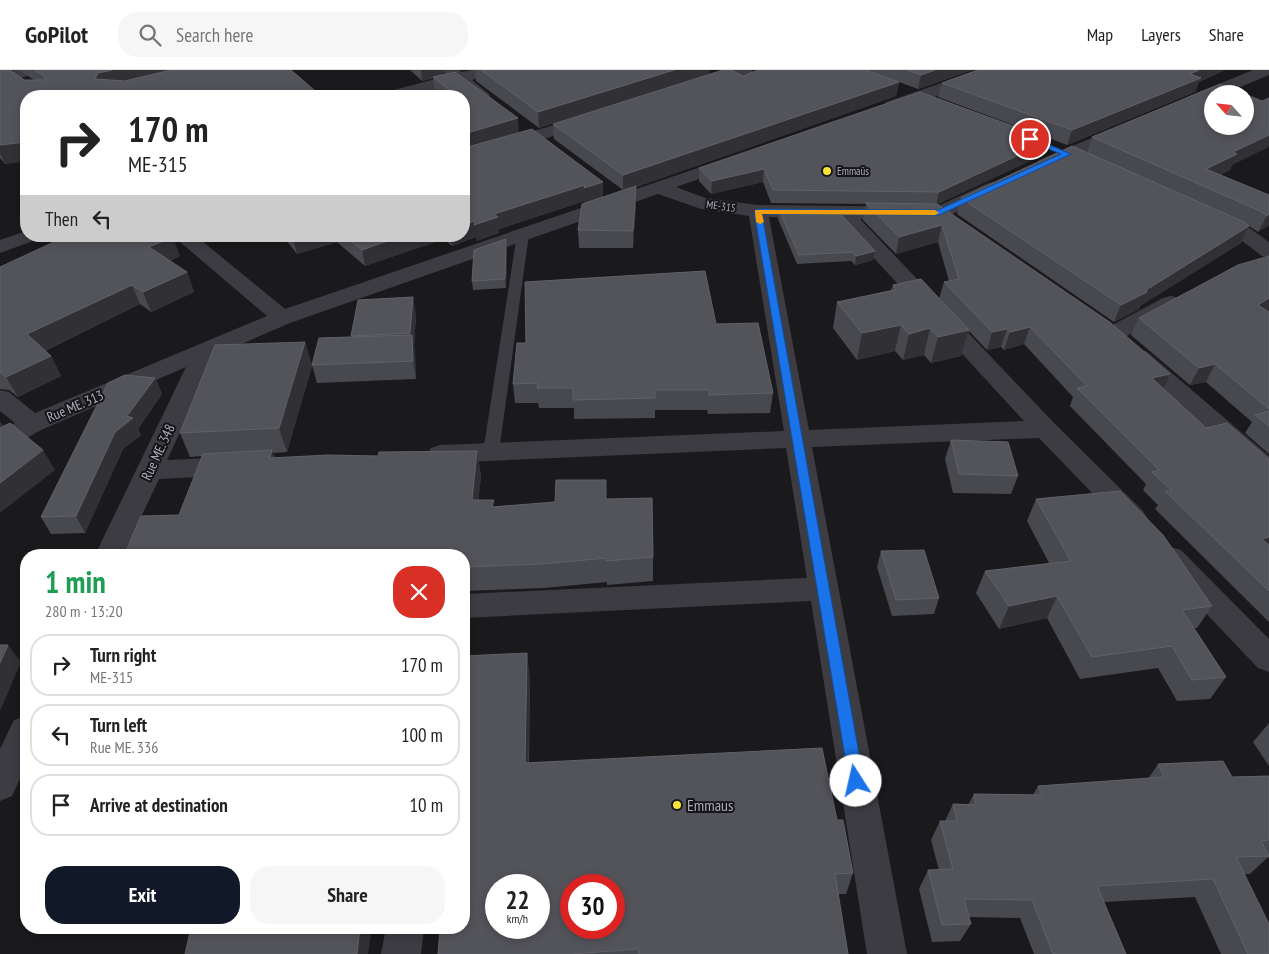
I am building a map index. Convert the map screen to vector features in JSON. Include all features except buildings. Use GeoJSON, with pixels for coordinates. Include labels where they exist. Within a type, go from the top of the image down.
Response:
{"type":"FeatureCollection","features":[{"type":"Feature","properties":{"kind":"street"},"geometry":{"type":"LineString","coordinates":[[409,90],[454,74],[489,70]]}},
{"type":"Feature","properties":{"kind":"street"},"geometry":{"type":"LineString","coordinates":[[688,88],[745,70]]}},
{"type":"Feature","properties":{"kind":"street"},"geometry":{"type":"LineString","coordinates":[[873,113],[994,70]]}},
{"type":"Feature","properties":{"kind":"street"},"geometry":{"type":"LineString","coordinates":[[1176,108],[1267,70]]}},
{"type":"Feature","properties":{"kind":"street"},"geometry":{"type":"LineString","coordinates":[[454,74],[498,107]]}},
{"type":"Feature","properties":{"kind":"street"},"geometry":{"type":"LineString","coordinates":[[894,88],[947,107]]}},
{"type":"Feature","properties":{"kind":"street"},"geometry":{"type":"LineString","coordinates":[[470,155],[603,115]]}},
{"type":"Feature","properties":{"kind":"street"},"geometry":{"type":"LineString","coordinates":[[1033,169],[1140,123]]}},
{"type":"Feature","properties":{"kind":"street"},"geometry":{"type":"LineString","coordinates":[[522,125],[552,148]]}},
{"type":"Feature","properties":{"kind":"street"},"geometry":{"type":"LineString","coordinates":[[1049,146],[1094,165]]}},
{"type":"Feature","properties":{"kind":"street","name":"Rue ME. 313"},"geometry":{"type":"LineString","coordinates":[[0,442],[32,424],[282,318],[524,234],[614,194],[658,187],[752,155]]}},
{"type":"Feature","properties":{"kind":"street","name":"ME-315"},"geometry":{"type":"LineString","coordinates":[[658,187],[701,203],[758,211],[843,213],[939,212],[1008,181]]}},
{"type":"Feature","properties":{"kind":"street"},"geometry":{"type":"LineString","coordinates":[[758,211],[887,954]]}},
{"type":"Feature","properties":{"kind":"street"},"geometry":{"type":"LineString","coordinates":[[939,212],[963,229]]}},
{"type":"Feature","properties":{"kind":"street"},"geometry":{"type":"LineString","coordinates":[[843,213],[1045,429],[1269,659]]}},
{"type":"Feature","properties":{"kind":"street"},"geometry":{"type":"LineString","coordinates":[[1200,213],[1244,233],[1264,254]]}},
{"type":"Feature","properties":{"kind":"street"},"geometry":{"type":"LineString","coordinates":[[0,248],[20,240]]}},
{"type":"Feature","properties":{"kind":"street"},"geometry":{"type":"LineString","coordinates":[[190,242],[282,318]]}},
{"type":"Feature","properties":{"kind":"street"},"geometry":{"type":"LineString","coordinates":[[1190,293],[1105,328],[1269,470]]}},
{"type":"Feature","properties":{"kind":"street","name":"Rue ME. 348"},"geometry":{"type":"LineString","coordinates":[[112,549],[207,349]]}},
{"type":"Feature","properties":{"kind":"street"},"geometry":{"type":"LineString","coordinates":[[0,398],[32,424]]}},
{"type":"Feature","properties":{"kind":"street"},"geometry":{"type":"LineString","coordinates":[[413,456],[1045,429]]}},
{"type":"Feature","properties":{"kind":"street"},"geometry":{"type":"LineString","coordinates":[[150,470],[257,464]]}},
{"type":"Feature","properties":{"kind":"street"},"geometry":{"type":"LineString","coordinates":[[470,606],[823,588]]}},
{"type":"Feature","properties":{"kind":"street"},"geometry":{"type":"LineString","coordinates":[[0,785],[20,743]]}},
{"type":"Feature","properties":{"kind":"street"},"geometry":{"type":"LineString","coordinates":[[401,954],[405,934]]}},
{"type":"Feature","properties":{"kind":"lane"},"geometry":{"type":"LineString","coordinates":[[491,452],[524,234]]}},
{"type":"Feature","properties":{"kind":"slow traffic"},"geometry":{"type":"LineString","coordinates":[[760,222],[758,211],[935,213]]}},
{"type":"Feature","properties":{"kind":"place","name":"Emmaüs"},"geometry":{"type":"Point","coordinates":[827,171]}},
{"type":"Feature","properties":{"kind":"place","name":"Emmaus"},"geometry":{"type":"Point","coordinates":[677,805]}},
{"type":"Feature","properties":{"kind":"route"},"geometry":{"type":"LineString","coordinates":[[856,781],[758,211],[843,213],[939,212],[1067,154],[1030,139]]}}]}
